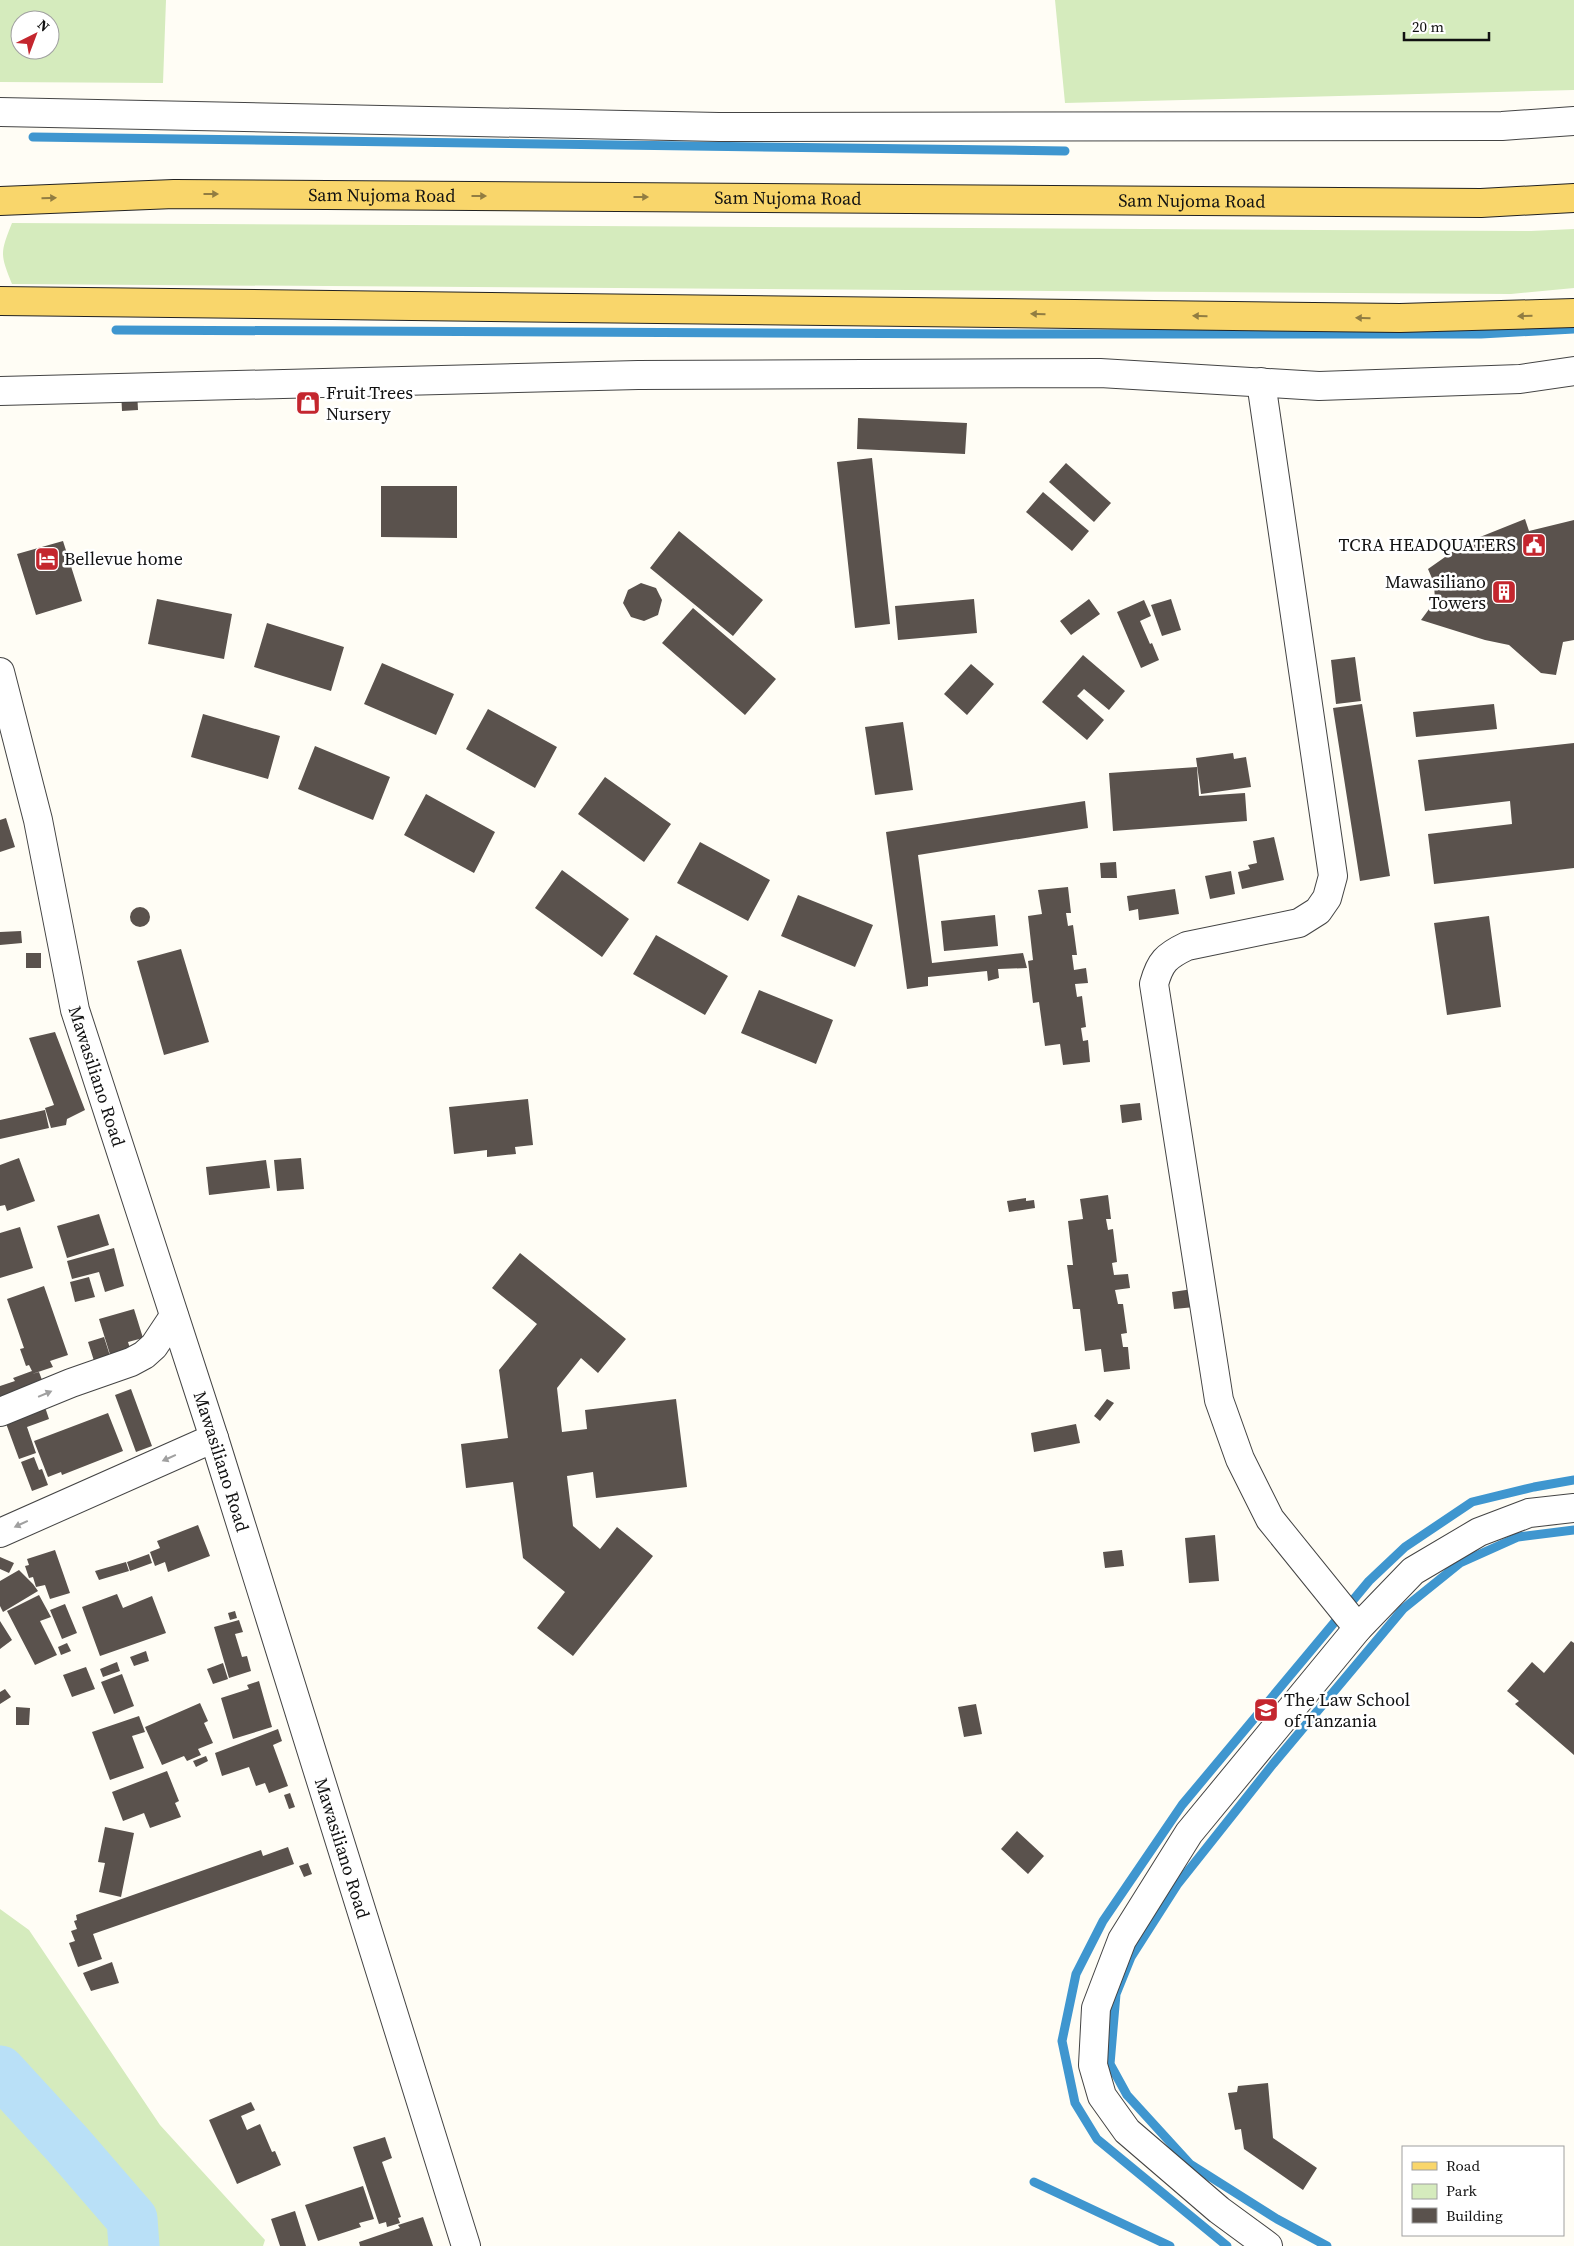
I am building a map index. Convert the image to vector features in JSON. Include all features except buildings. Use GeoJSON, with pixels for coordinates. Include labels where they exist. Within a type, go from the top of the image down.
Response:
{"type":"FeatureCollection","features":[{"type":"Feature","properties":{"kind":"main road","name":"Sam Nujoma Road"},"geometry":{"type":"LineString","coordinates":[[0,201],[174,194],[1480,203],[1574,198]]}},
{"type":"Feature","properties":{"kind":"main road"},"geometry":{"type":"LineString","coordinates":[[0,301],[1400,318],[1574,313]]}},
{"type":"Feature","properties":{"kind":"street"},"geometry":{"type":"LineString","coordinates":[[0,112],[719,127],[1502,126],[1574,121]]}},
{"type":"Feature","properties":{"kind":"street"},"geometry":{"type":"LineString","coordinates":[[0,392],[648,375],[1100,373],[1319,386],[1520,379],[1574,371]]}},
{"type":"Feature","properties":{"kind":"street"},"geometry":{"type":"LineString","coordinates":[[1261,382],[1333,876],[1327,898],[1318,910],[1299,923],[1187,946],[1170,954],[1159,968],[1154,984],[1219,1400],[1240,1459],[1270,1518],[1358,1628]]}},
{"type":"Feature","properties":{"kind":"street","name":"Mawasiliano Road"},"geometry":{"type":"LineString","coordinates":[[0,672],[38,820],[75,1010],[214,1438],[466,2246]]}},
{"type":"Feature","properties":{"kind":"street"},"geometry":{"type":"LineString","coordinates":[[0,1412],[144,1355],[154,1346],[174,1316]]}},
{"type":"Feature","properties":{"kind":"street"},"geometry":{"type":"LineString","coordinates":[[0,1534],[214,1438]]}},
{"type":"Feature","properties":{"kind":"street"},"geometry":{"type":"LineString","coordinates":[[1268,2246],[1219,2210],[1126,2131],[1102,2096],[1093,2065],[1096,2008],[1122,1940],[1189,1833],[1358,1628],[1413,1571],[1479,1532],[1529,1513],[1574,1508]]}},
{"type":"Feature","properties":{"kind":"green space"},"geometry":{"type":"Polygon","coordinates":[[[0,0],[166,0],[163,83],[0,82],[0,0]]]}},
{"type":"Feature","properties":{"kind":"green space"},"geometry":{"type":"Polygon","coordinates":[[[1055,0],[1574,0],[1574,90],[1065,103],[1055,0]]]}},
{"type":"Feature","properties":{"kind":"green space"},"geometry":{"type":"Polygon","coordinates":[[[12,223],[1531,231],[1574,229],[1574,288],[1511,294],[12,284],[5,266],[3,254],[5,241],[12,223]]]}},
{"type":"Feature","properties":{"kind":"green space"},"geometry":{"type":"Polygon","coordinates":[[[0,1909],[29,1930],[160,2125],[265,2240],[263,2246],[0,2246],[0,1909]]]}},
{"type":"Feature","properties":{"kind":"waterway"},"geometry":{"type":"LineString","coordinates":[[33,137],[1065,151]]}},
{"type":"Feature","properties":{"kind":"waterway"},"geometry":{"type":"LineString","coordinates":[[116,330],[1481,334],[1574,329]]}},
{"type":"Feature","properties":{"kind":"waterway"},"geometry":{"type":"LineString","coordinates":[[1227,2246],[1097,2139],[1075,2103],[1062,2041],[1076,1974],[1103,1921],[1182,1805],[1369,1581],[1405,1547],[1472,1502],[1534,1487],[1574,1480]]}},
{"type":"Feature","properties":{"kind":"waterway"},"geometry":{"type":"LineString","coordinates":[[1327,2246],[1277,2219],[1190,2164],[1127,2095],[1110,2064],[1116,1994],[1131,1957],[1177,1885],[1273,1764],[1403,1609],[1460,1563],[1518,1537],[1574,1530]]}},
{"type":"Feature","properties":{"kind":"waterway"},"geometry":{"type":"LineString","coordinates":[[0,2071],[132,2219],[134,2246]]}},
{"type":"Feature","properties":{"kind":"waterway"},"geometry":{"type":"LineString","coordinates":[[1034,2182],[1170,2246]]}},
{"type":"Feature","properties":{"kind":"place","name":"Fruit Trees Nursery"},"geometry":{"type":"Point","coordinates":[308,403]}},
{"type":"Feature","properties":{"kind":"place","name":"TCRA HEADQUATERS"},"geometry":{"type":"Point","coordinates":[1534,545]}},
{"type":"Feature","properties":{"kind":"place","name":"Bellevue home"},"geometry":{"type":"Point","coordinates":[47,559]}},
{"type":"Feature","properties":{"kind":"place","name":"Mawasiliano Towers"},"geometry":{"type":"Point","coordinates":[1504,592]}},
{"type":"Feature","properties":{"kind":"place","name":"The Law School of Tanzania"},"geometry":{"type":"Point","coordinates":[1266,1710]}}]}
